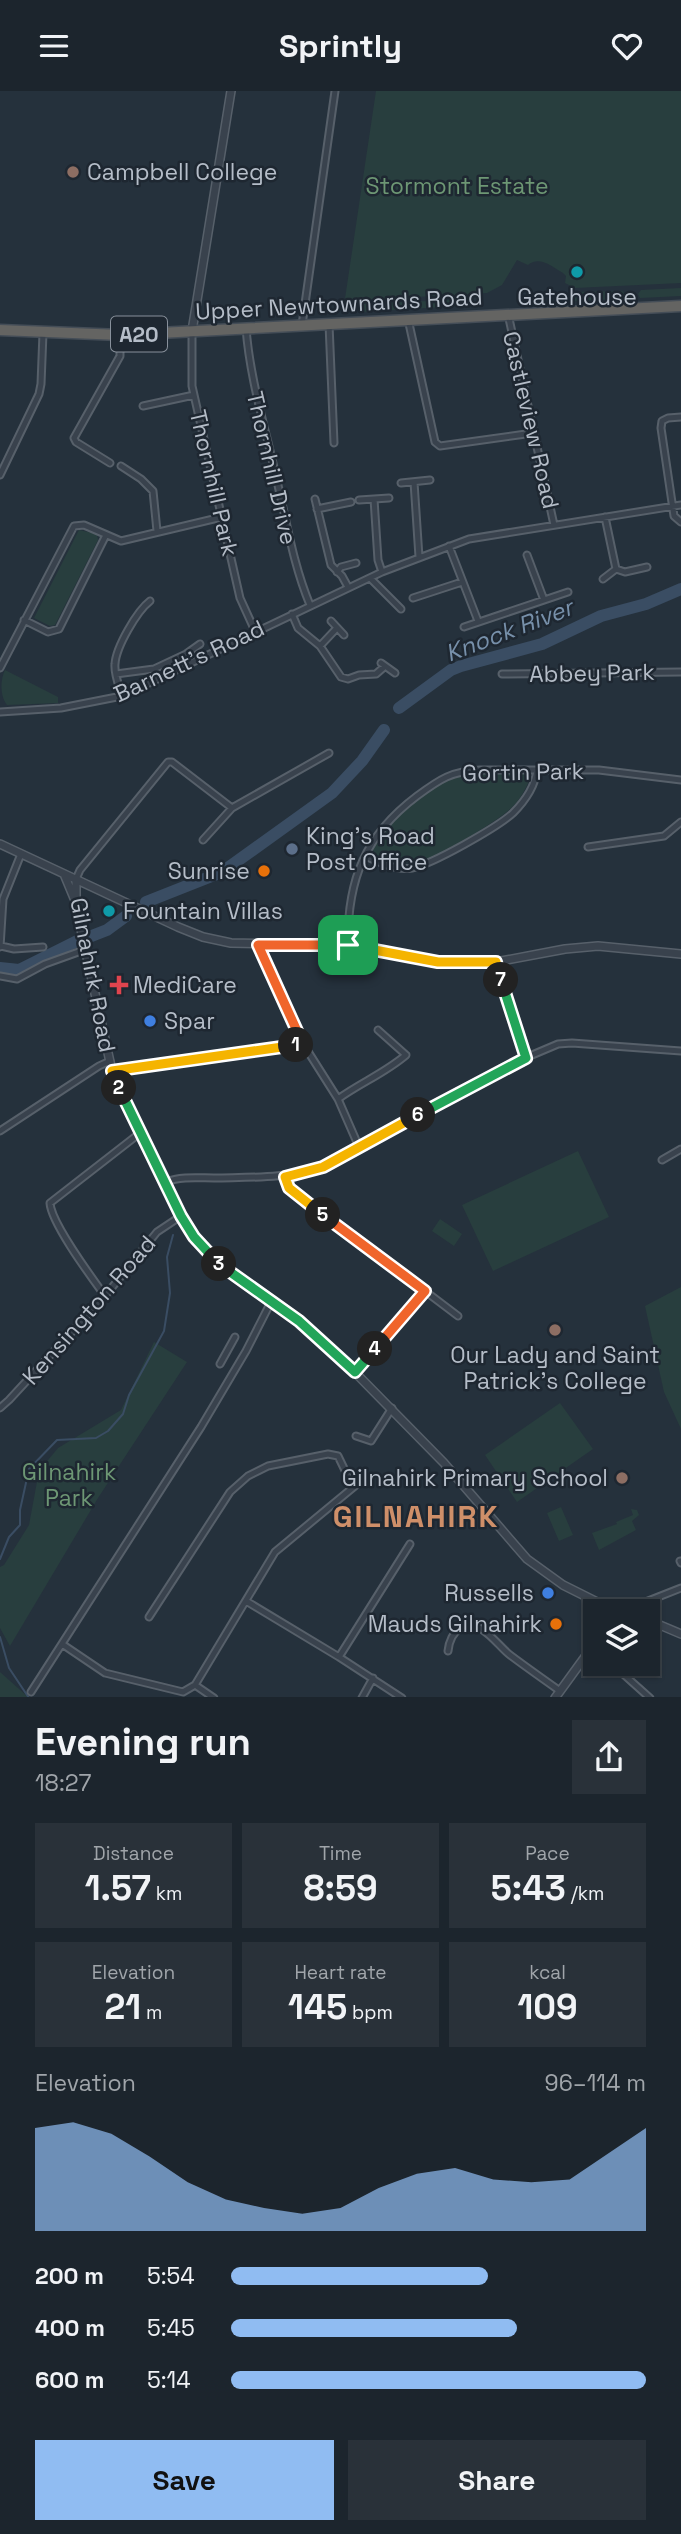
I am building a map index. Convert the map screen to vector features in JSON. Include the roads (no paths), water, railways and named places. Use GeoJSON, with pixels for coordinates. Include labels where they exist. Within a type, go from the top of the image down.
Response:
{"type":"FeatureCollection","features":[{"type":"Feature","properties":{"kind":"highway","name":"Upper Newtownards Road"},"geometry":{"type":"LineString","coordinates":[[0,330],[120,335],[681,306]]}},
{"type":"Feature","properties":{"kind":"street"},"geometry":{"type":"LineString","coordinates":[[192,331],[231,91]]}},
{"type":"Feature","properties":{"kind":"street"},"geometry":{"type":"LineString","coordinates":[[302,325],[335,91]]}},
{"type":"Feature","properties":{"kind":"street","name":"Castleview Road"},"geometry":{"type":"LineString","coordinates":[[508,314],[554,525]]}},
{"type":"Feature","properties":{"kind":"street"},"geometry":{"type":"LineString","coordinates":[[408,319],[435,442],[440,446],[533,433]]}},
{"type":"Feature","properties":{"kind":"street"},"geometry":{"type":"LineString","coordinates":[[329,324],[334,443]]}},
{"type":"Feature","properties":{"kind":"street","name":"Thornhill Drive"},"geometry":{"type":"LineString","coordinates":[[246,328],[253,385],[278,482],[294,561],[310,605]]}},
{"type":"Feature","properties":{"kind":"street","name":"Thornhill Park"},"geometry":{"type":"LineString","coordinates":[[192,331],[194,395],[240,598],[255,631]]}},
{"type":"Feature","properties":{"kind":"street"},"geometry":{"type":"LineString","coordinates":[[0,475],[39,394],[43,333]]}},
{"type":"Feature","properties":{"kind":"street"},"geometry":{"type":"LineString","coordinates":[[110,463],[76,442],[74,438],[120,356],[120,335]]}},
{"type":"Feature","properties":{"kind":"street"},"geometry":{"type":"LineString","coordinates":[[144,406],[194,395]]}},
{"type":"Feature","properties":{"kind":"street"},"geometry":{"type":"LineString","coordinates":[[681,417],[662,421],[661,428],[674,516],[681,522]]}},
{"type":"Feature","properties":{"kind":"street"},"geometry":{"type":"LineString","coordinates":[[121,466],[153,491],[157,531]]}},
{"type":"Feature","properties":{"kind":"street"},"geometry":{"type":"LineString","coordinates":[[401,483],[430,480]]}},
{"type":"Feature","properties":{"kind":"street"},"geometry":{"type":"LineString","coordinates":[[414,482],[419,557]]}},
{"type":"Feature","properties":{"kind":"street"},"geometry":{"type":"LineString","coordinates":[[359,500],[389,498]]}},
{"type":"Feature","properties":{"kind":"street"},"geometry":{"type":"LineString","coordinates":[[315,499],[331,565],[348,587]]}},
{"type":"Feature","properties":{"kind":"street"},"geometry":{"type":"LineString","coordinates":[[374,499],[378,560],[382,572]]}},
{"type":"Feature","properties":{"kind":"street"},"geometry":{"type":"LineString","coordinates":[[317,509],[351,502]]}},
{"type":"Feature","properties":{"kind":"street","name":"Barnett's Road"},"geometry":{"type":"LineString","coordinates":[[0,712],[61,708],[122,696],[370,577],[469,539],[681,505]]}},
{"type":"Feature","properties":{"kind":"street"},"geometry":{"type":"LineString","coordinates":[[0,669],[74,526],[84,525],[121,541],[222,517]]}},
{"type":"Feature","properties":{"kind":"street"},"geometry":{"type":"LineString","coordinates":[[605,517],[616,569]]}},
{"type":"Feature","properties":{"kind":"street"},"geometry":{"type":"LineString","coordinates":[[24,620],[48,632],[58,629],[106,535]]}},
{"type":"Feature","properties":{"kind":"street"},"geometry":{"type":"LineString","coordinates":[[449,546],[478,621]]}},
{"type":"Feature","properties":{"kind":"street"},"geometry":{"type":"LineString","coordinates":[[527,555],[544,600]]}},
{"type":"Feature","properties":{"kind":"street"},"geometry":{"type":"LineString","coordinates":[[337,572],[341,566],[356,563]]}},
{"type":"Feature","properties":{"kind":"street"},"geometry":{"type":"LineString","coordinates":[[519,566],[529,564]]}},
{"type":"Feature","properties":{"kind":"street"},"geometry":{"type":"LineString","coordinates":[[616,569],[625,572],[647,567]]}},
{"type":"Feature","properties":{"kind":"street"},"geometry":{"type":"LineString","coordinates":[[603,579],[616,569]]}},
{"type":"Feature","properties":{"kind":"street"},"geometry":{"type":"LineString","coordinates":[[370,577],[401,609]]}},
{"type":"Feature","properties":{"kind":"street"},"geometry":{"type":"LineString","coordinates":[[413,598],[423,597],[462,582]]}},
{"type":"Feature","properties":{"kind":"street"},"geometry":{"type":"LineString","coordinates":[[464,627],[568,592]]}},
{"type":"Feature","properties":{"kind":"street"},"geometry":{"type":"LineString","coordinates":[[423,597],[425,604]]}},
{"type":"Feature","properties":{"kind":"street"},"geometry":{"type":"LineString","coordinates":[[122,696],[114,667],[116,657],[133,620],[150,601]]}},
{"type":"Feature","properties":{"kind":"street"},"geometry":{"type":"LineString","coordinates":[[292,614],[298,628],[320,646],[341,677],[348,679],[376,674],[383,665],[395,673]]}},
{"type":"Feature","properties":{"kind":"street"},"geometry":{"type":"LineString","coordinates":[[331,621],[344,635]]}},
{"type":"Feature","properties":{"kind":"street"},"geometry":{"type":"LineString","coordinates":[[320,646],[336,629]]}},
{"type":"Feature","properties":{"kind":"street"},"geometry":{"type":"LineString","coordinates":[[116,674],[154,669],[186,654],[200,644]]}},
{"type":"Feature","properties":{"kind":"street","name":"Abbey Park"},"geometry":{"type":"LineString","coordinates":[[502,674],[681,672]]}},
{"type":"Feature","properties":{"kind":"street"},"geometry":{"type":"LineString","coordinates":[[202,840],[232,808],[329,753]]}},
{"type":"Feature","properties":{"kind":"street"},"geometry":{"type":"LineString","coordinates":[[76,879],[80,870],[168,762],[173,762],[232,808]]}},
{"type":"Feature","properties":{"kind":"street","name":"Gortin Park"},"geometry":{"type":"LineString","coordinates":[[348,945],[351,898],[358,869],[365,856],[385,822],[447,775],[480,770],[599,770],[681,781]]}},
{"type":"Feature","properties":{"kind":"street"},"geometry":{"type":"LineString","coordinates":[[365,856],[394,867],[409,869],[429,863],[512,814],[531,788],[537,770]]}},
{"type":"Feature","properties":{"kind":"street"},"geometry":{"type":"LineString","coordinates":[[588,847],[664,836],[681,822]]}},
{"type":"Feature","properties":{"kind":"street"},"geometry":{"type":"LineString","coordinates":[[0,844],[203,937],[231,943],[348,945],[438,962],[496,962],[565,949],[598,946],[681,954]]}},
{"type":"Feature","properties":{"kind":"street"},"geometry":{"type":"LineString","coordinates":[[21,854],[3,899],[0,947],[14,950],[43,947]]}},
{"type":"Feature","properties":{"kind":"street"},"geometry":{"type":"LineString","coordinates":[[64,874],[75,899]]}},
{"type":"Feature","properties":{"kind":"street","name":"Gilnahirk Road"},"geometry":{"type":"LineString","coordinates":[[76,879],[75,899],[84,950],[106,1034],[112,1071],[123,1100],[194,1237],[214,1259],[238,1279],[272,1300],[317,1335],[444,1463],[527,1559],[556,1581],[591,1599]]}},
{"type":"Feature","properties":{"kind":"street"},"geometry":{"type":"LineString","coordinates":[[258,945],[302,1042],[338,1099],[359,1147]]}},
{"type":"Feature","properties":{"kind":"street"},"geometry":{"type":"LineString","coordinates":[[0,976],[17,979],[84,950]]}},
{"type":"Feature","properties":{"kind":"street"},"geometry":{"type":"LineString","coordinates":[[496,962],[526,1058]]}},
{"type":"Feature","properties":{"kind":"street"},"geometry":{"type":"LineString","coordinates":[[338,1099],[361,1082],[391,1068],[406,1055],[378,1030]]}},
{"type":"Feature","properties":{"kind":"street"},"geometry":{"type":"LineString","coordinates":[[112,1071],[291,1047],[302,1042]]}},
{"type":"Feature","properties":{"kind":"street"},"geometry":{"type":"LineString","coordinates":[[166,1182],[195,1178],[285,1177],[323,1167],[544,1049],[572,1042],[681,1051]]}},
{"type":"Feature","properties":{"kind":"street"},"geometry":{"type":"LineString","coordinates":[[0,1131],[110,1061]]}},
{"type":"Feature","properties":{"kind":"street"},"geometry":{"type":"LineString","coordinates":[[105,1296],[50,1206],[141,1133]]}},
{"type":"Feature","properties":{"kind":"street"},"geometry":{"type":"LineString","coordinates":[[662,1160],[681,1149]]}},
{"type":"Feature","properties":{"kind":"street"},"geometry":{"type":"LineString","coordinates":[[285,1177],[285,1182],[297,1194],[458,1316]]}},
{"type":"Feature","properties":{"kind":"street","name":"Kensington Road"},"geometry":{"type":"LineString","coordinates":[[0,1408],[105,1296],[157,1232],[181,1216]]}},
{"type":"Feature","properties":{"kind":"street"},"geometry":{"type":"LineString","coordinates":[[355,1372],[425,1291]]}},
{"type":"Feature","properties":{"kind":"street"},"geometry":{"type":"LineString","coordinates":[[31,1692],[201,1427],[242,1358],[272,1300]]}},
{"type":"Feature","properties":{"kind":"street"},"geometry":{"type":"LineString","coordinates":[[220,1364],[235,1337]]}},
{"type":"Feature","properties":{"kind":"street"},"geometry":{"type":"LineString","coordinates":[[228,1350],[242,1358]]}},
{"type":"Feature","properties":{"kind":"street"},"geometry":{"type":"LineString","coordinates":[[356,1436],[371,1441],[392,1408]]}},
{"type":"Feature","properties":{"kind":"street"},"geometry":{"type":"LineString","coordinates":[[149,1617],[230,1492],[258,1469],[328,1454],[338,1456],[353,1487]]}},
{"type":"Feature","properties":{"kind":"street"},"geometry":{"type":"LineString","coordinates":[[62,1644],[105,1673],[188,1691],[195,1685],[275,1552],[367,1476]]}},
{"type":"Feature","properties":{"kind":"street"},"geometry":{"type":"LineString","coordinates":[[339,1657],[410,1544]]}},
{"type":"Feature","properties":{"kind":"street"},"geometry":{"type":"LineString","coordinates":[[654,1599],[681,1588]]}},
{"type":"Feature","properties":{"kind":"street"},"geometry":{"type":"LineString","coordinates":[[246,1601],[402,1697]]}},
{"type":"Feature","properties":{"kind":"street"},"geometry":{"type":"LineString","coordinates":[[447,1651],[455,1632],[464,1626],[474,1625],[484,1630],[507,1653],[557,1694],[583,1662]]}},
{"type":"Feature","properties":{"kind":"street"},"geometry":{"type":"LineString","coordinates":[[660,1625],[681,1634]]}},
{"type":"Feature","properties":{"kind":"street"},"geometry":{"type":"LineString","coordinates":[[626,1676],[650,1697]]}},
{"type":"Feature","properties":{"kind":"street"},"geometry":{"type":"LineString","coordinates":[[362,1697],[373,1678]]}},
{"type":"Feature","properties":{"kind":"street"},"geometry":{"type":"LineString","coordinates":[[195,1685],[214,1697]]}},
{"type":"Feature","properties":{"kind":"waterway","name":"Knock River"},"geometry":{"type":"LineString","coordinates":[[399,708],[451,670],[542,644],[601,616],[646,604],[681,589]]}},
{"type":"Feature","properties":{"kind":"waterway","name":"Knock River"},"geometry":{"type":"LineString","coordinates":[[146,902],[222,872],[332,793],[362,761],[384,730]]}},
{"type":"Feature","properties":{"kind":"waterway","name":"Knock River"},"geometry":{"type":"LineString","coordinates":[[89,937],[107,930],[126,916]]}},
{"type":"Feature","properties":{"kind":"waterway","name":"Knock River"},"geometry":{"type":"LineString","coordinates":[[0,968],[19,970],[77,941]]}},
{"type":"Feature","properties":{"kind":"waterway"},"geometry":{"type":"LineString","coordinates":[[0,1559],[9,1537],[20,1525],[20,1510],[29,1469],[57,1440],[96,1438],[108,1431],[123,1414],[129,1395],[164,1331],[170,1293],[167,1257],[173,1235]]}},
{"type":"Feature","properties":{"kind":"waterway"},"geometry":{"type":"LineString","coordinates":[[0,1637],[9,1668],[28,1697]]}},
{"type":"Feature","properties":{"kind":"place","name":"Campbell College"},"geometry":{"type":"Point","coordinates":[73,172]}},
{"type":"Feature","properties":{"kind":"place","name":"Gatehouse"},"geometry":{"type":"Point","coordinates":[577,272]}},
{"type":"Feature","properties":{"kind":"place","name":"King's Road Post Office"},"geometry":{"type":"Point","coordinates":[292,849]}},
{"type":"Feature","properties":{"kind":"place","name":"Sunrise"},"geometry":{"type":"Point","coordinates":[264,871]}},
{"type":"Feature","properties":{"kind":"place","name":"Fountain Villas"},"geometry":{"type":"Point","coordinates":[109,911]}},
{"type":"Feature","properties":{"kind":"place","name":"MediCare"},"geometry":{"type":"Point","coordinates":[119,985]}},
{"type":"Feature","properties":{"kind":"place","name":"Spar"},"geometry":{"type":"Point","coordinates":[150,1021]}},
{"type":"Feature","properties":{"kind":"place","name":"Our Lady and Saint Patrick's College"},"geometry":{"type":"Point","coordinates":[555,1330]}},
{"type":"Feature","properties":{"kind":"place","name":"Gilnahirk Primary School"},"geometry":{"type":"Point","coordinates":[622,1478]}},
{"type":"Feature","properties":{"kind":"place","name":"Russells"},"geometry":{"type":"Point","coordinates":[548,1593]}},
{"type":"Feature","properties":{"kind":"place","name":"Mauds Gilnahirk"},"geometry":{"type":"Point","coordinates":[556,1624]}},
{"type":"Feature","properties":{"kind":"district","name":"GILNAHIRK"},"geometry":{"type":"Point","coordinates":[416,1516]}},
{"type":"Feature","properties":{"kind":"park label","name":"Stormont Estate"},"geometry":{"type":"Point","coordinates":[457,186]}},
{"type":"Feature","properties":{"kind":"park label","name":"Gilnahirk Park"},"geometry":{"type":"Point","coordinates":[69,1485]}}]}
